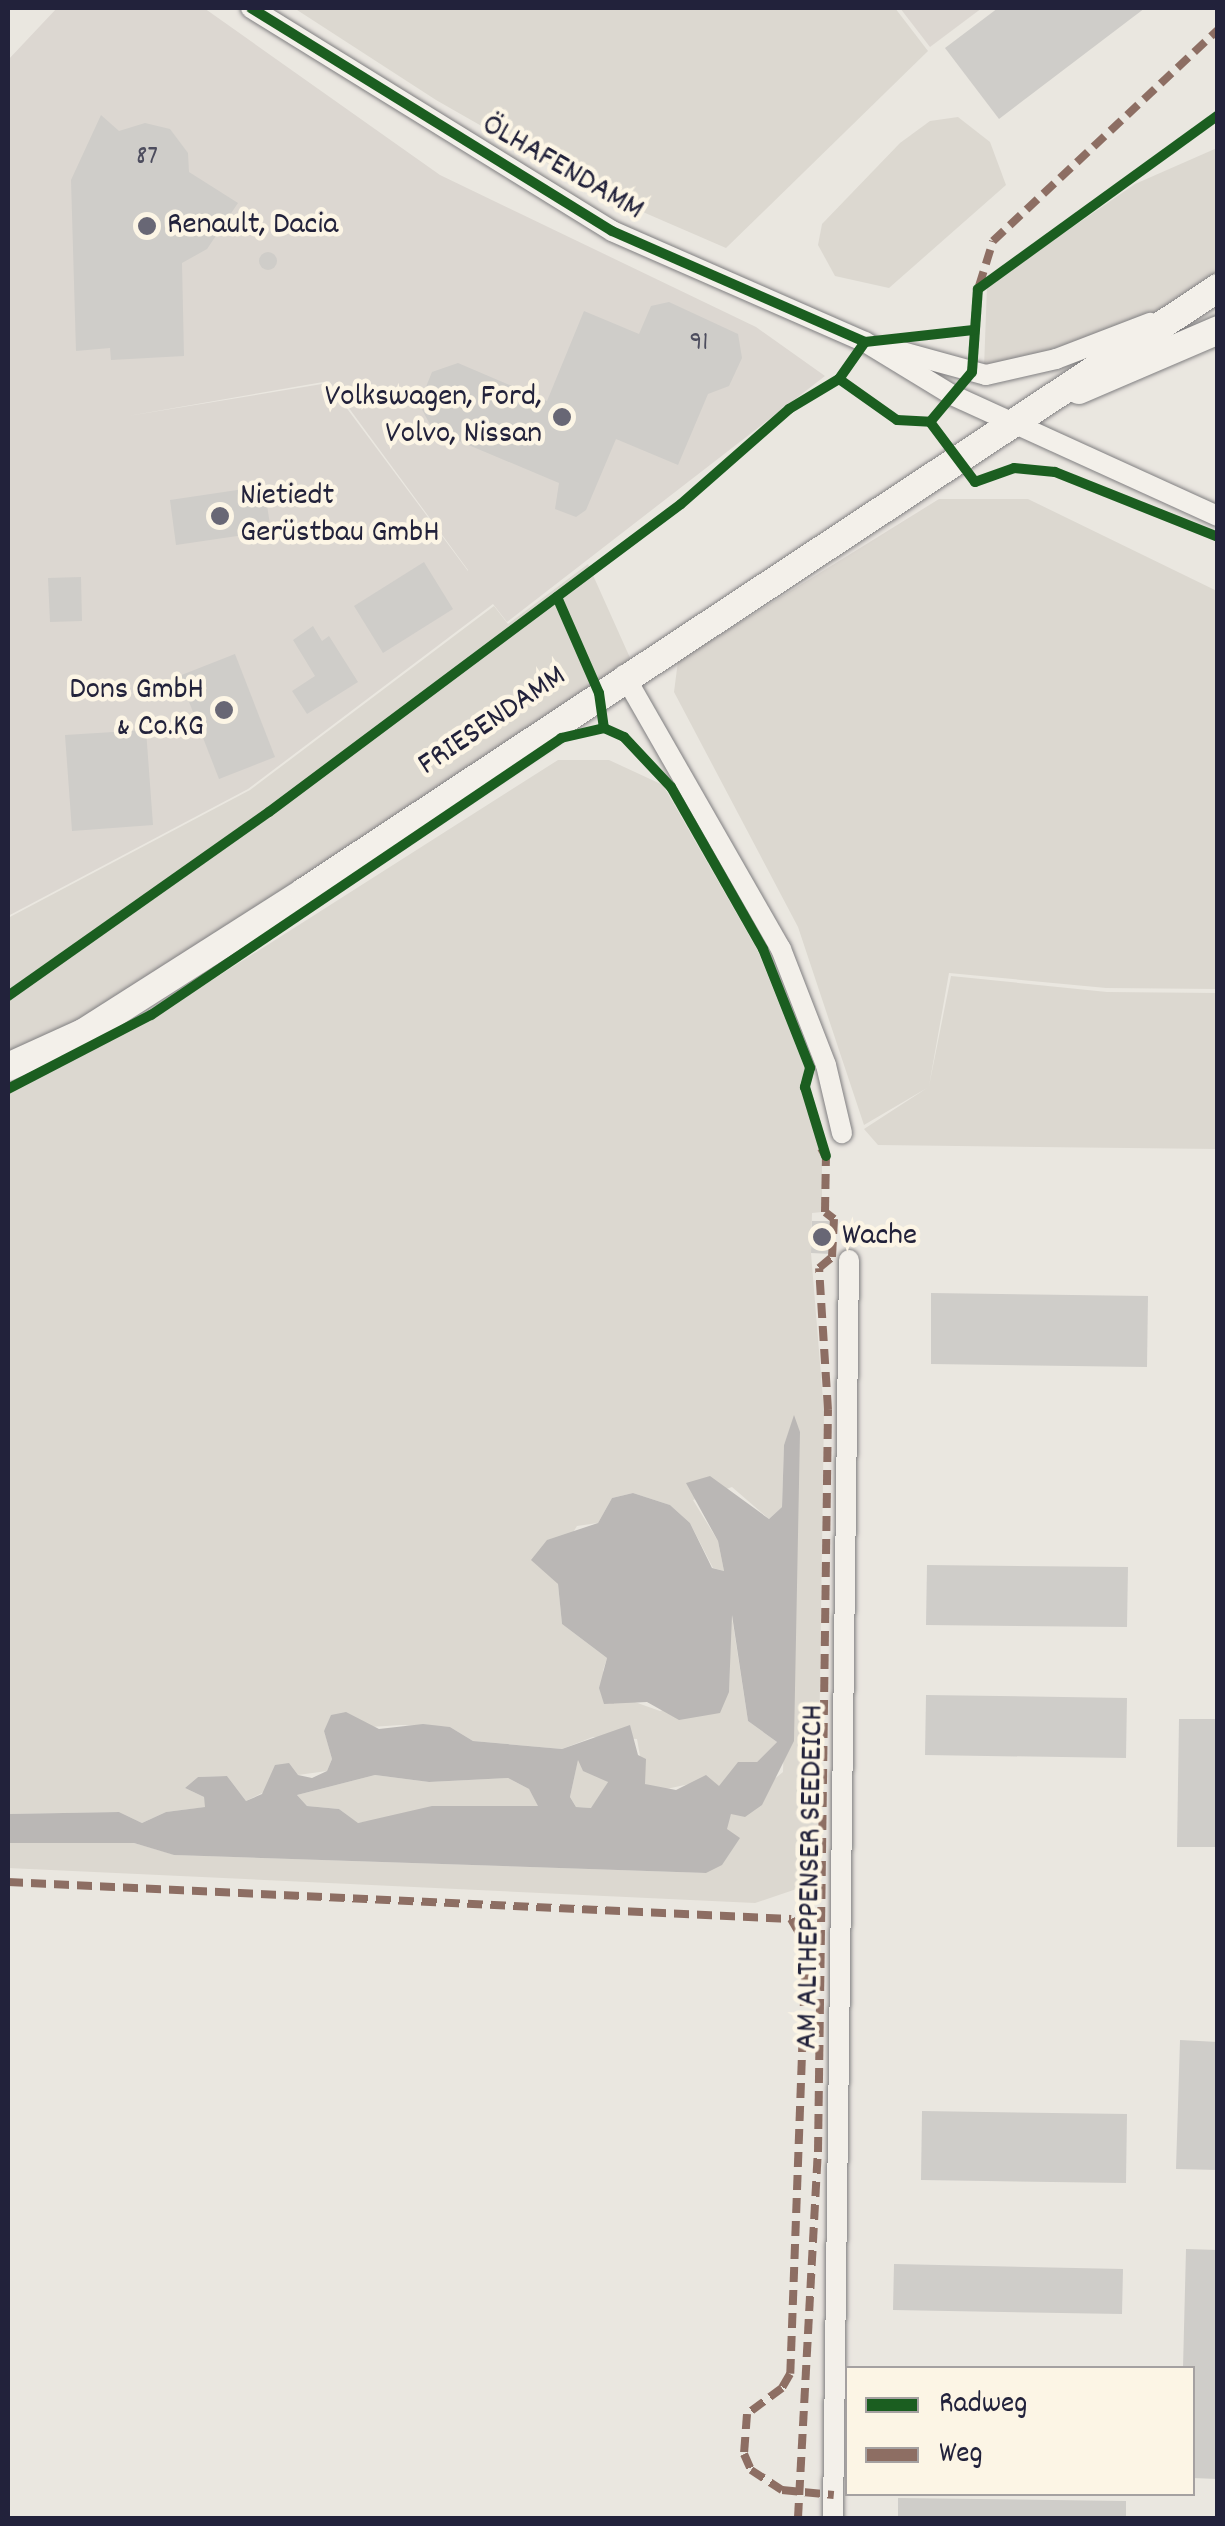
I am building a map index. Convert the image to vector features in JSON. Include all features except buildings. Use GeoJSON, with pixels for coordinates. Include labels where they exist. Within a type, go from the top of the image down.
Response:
{"type":"FeatureCollection","features":[{"type":"Feature","properties":{"kind":"main road","name":"FRIESENDAMM"},"geometry":{"type":"LineString","coordinates":[[8,1068],[99,1023],[1009,421],[1218,288]]}},
{"type":"Feature","properties":{"kind":"main road","name":"FRIESENDAMM"},"geometry":{"type":"LineString","coordinates":[[1009,421],[1218,330]]}},
{"type":"Feature","properties":{"kind":"street","name":"ÖLHAFENDAMM"},"geometry":{"type":"LineString","coordinates":[[250,8],[612,232],[865,342],[1009,421],[1218,516]]}},
{"type":"Feature","properties":{"kind":"street","name":"FRIESENDAMM"},"geometry":{"type":"LineString","coordinates":[[865,342],[986,375],[1056,359],[1170,316]]}},
{"type":"Feature","properties":{"kind":"street"},"geometry":{"type":"LineString","coordinates":[[624,675],[781,949],[826,1066],[842,1133]]}},
{"type":"Feature","properties":{"kind":"street","name":"AM ALTHEPPENSER SEEDEICH"},"geometry":{"type":"LineString","coordinates":[[833,2518],[849,1260]]}},
{"type":"Feature","properties":{"kind":"shaded area"},"geometry":{"type":"Polygon","coordinates":[[[57,8],[204,8],[440,175],[756,327],[825,376],[507,622],[493,604],[248,789],[8,916],[8,60],[57,8]],[[329,381],[128,416],[328,383],[468,571],[329,381]]]}},
{"type":"Feature","properties":{"kind":"shaded area"},"geometry":{"type":"Polygon","coordinates":[[[294,8],[895,8],[928,51],[726,248],[599,193],[436,100],[294,8]]]}},
{"type":"Feature","properties":{"kind":"shaded area"},"geometry":{"type":"Polygon","coordinates":[[[900,8],[982,8],[930,47],[900,8]]]}},
{"type":"Feature","properties":{"kind":"shaded area"},"geometry":{"type":"Polygon","coordinates":[[[958,117],[990,142],[1006,185],[889,288],[835,276],[818,245],[822,224],[900,143],[930,121],[958,117]]]}},
{"type":"Feature","properties":{"kind":"shaded area"},"geometry":{"type":"Polygon","coordinates":[[[1217,148],[1217,307],[984,368],[987,286],[1135,184],[1217,148]]]}},
{"type":"Feature","properties":{"kind":"shaded area"},"geometry":{"type":"Polygon","coordinates":[[[939,499],[1028,499],[1217,591],[1217,989],[1106,988],[949,973],[929,1086],[951,976],[1107,992],[1217,993],[1217,1149],[878,1145],[864,1129],[927,1088],[864,1125],[798,927],[674,692],[678,661],[939,499]]]}},
{"type":"Feature","properties":{"kind":"shaded area"},"geometry":{"type":"Polygon","coordinates":[[[588,564],[631,660],[80,1025],[8,1058],[8,918],[250,790],[494,606],[508,624],[588,564]]]}},
{"type":"Feature","properties":{"kind":"shaded area"},"geometry":{"type":"Polygon","coordinates":[[[558,760],[609,760],[663,785],[758,951],[806,1071],[800,1084],[822,1159],[822,1212],[812,1213],[811,1253],[824,1412],[817,1882],[755,1903],[8,1868],[8,1843],[134,1843],[175,1855],[706,1873],[731,1814],[783,1772],[794,1417],[784,1445],[782,1507],[769,1519],[732,1487],[693,1500],[718,1541],[724,1571],[713,1568],[690,1523],[670,1505],[633,1493],[612,1498],[598,1523],[577,1526],[549,1571],[558,1584],[562,1624],[607,1658],[603,1671],[632,1701],[660,1711],[729,1692],[731,1611],[748,1721],[777,1742],[757,1762],[738,1763],[719,1787],[694,1783],[657,1791],[645,1784],[637,1739],[593,1737],[562,1749],[473,1741],[450,1727],[401,1725],[324,1730],[332,1759],[327,1771],[298,1775],[246,1801],[227,1776],[198,1777],[185,1788],[204,1797],[206,1807],[166,1812],[142,1823],[119,1812],[8,1814],[8,1094],[154,1017],[558,760]]]}},
{"type":"Feature","properties":{"kind":"shaded area"},"geometry":{"type":"Polygon","coordinates":[[[794,1415],[800,1432],[794,1741],[762,1805],[745,1817],[731,1814],[727,1829],[740,1838],[722,1865],[706,1873],[174,1855],[134,1843],[8,1843],[8,1814],[119,1812],[142,1823],[166,1812],[205,1807],[204,1797],[185,1788],[198,1777],[227,1776],[246,1801],[262,1794],[275,1765],[289,1763],[298,1775],[312,1778],[327,1771],[332,1759],[324,1731],[331,1715],[346,1712],[379,1729],[423,1724],[450,1727],[473,1741],[562,1749],[630,1725],[638,1755],[646,1759],[645,1784],[676,1790],[706,1775],[719,1786],[738,1762],[757,1762],[777,1742],[748,1721],[732,1615],[729,1692],[720,1713],[679,1720],[647,1702],[604,1704],[599,1688],[607,1658],[562,1624],[558,1584],[531,1560],[547,1540],[598,1523],[612,1498],[633,1493],[670,1505],[690,1523],[712,1568],[724,1571],[718,1541],[686,1483],[710,1476],[769,1519],[782,1507],[784,1445],[794,1415]],[[578,1760],[570,1797],[576,1807],[591,1808],[608,1782],[583,1771],[578,1760]],[[375,1775],[297,1795],[307,1806],[339,1809],[358,1823],[432,1806],[538,1806],[529,1789],[508,1778],[429,1782],[375,1775]]]}},
{"type":"Feature","properties":{"kind":"shaded area"},"geometry":{"type":"Polygon","coordinates":[[[578,1759],[608,1782],[592,1808],[576,1807],[570,1797],[578,1759]]]}},
{"type":"Feature","properties":{"kind":"shaded area"},"geometry":{"type":"Polygon","coordinates":[[[375,1775],[429,1782],[508,1778],[529,1789],[539,1806],[472,1806],[357,1823],[339,1809],[307,1806],[297,1795],[375,1775]]]}},
{"type":"Feature","properties":{"kind":"marked path"},"geometry":{"type":"LineString","coordinates":[[979,286],[993,241],[1218,30]]}},
{"type":"Feature","properties":{"kind":"marked path"},"geometry":{"type":"LineString","coordinates":[[798,2518],[818,2152],[828,1410],[819,1268],[832,1257],[834,1219],[825,1212],[826,1157],[821,1148]]}},
{"type":"Feature","properties":{"kind":"marked path"},"geometry":{"type":"LineString","coordinates":[[8,1882],[791,1919],[806,1945],[790,2374],[782,2388],[747,2414],[744,2454],[751,2470],[782,2490],[834,2495]]}},
{"type":"Feature","properties":{"kind":"cycle path"},"geometry":{"type":"LineString","coordinates":[[251,8],[612,231],[865,342]]}},
{"type":"Feature","properties":{"kind":"cycle path"},"geometry":{"type":"LineString","coordinates":[[930,422],[972,372],[978,289],[1218,115]]}},
{"type":"Feature","properties":{"kind":"cycle path"},"geometry":{"type":"LineString","coordinates":[[8,996],[269,812],[681,504],[789,409],[839,379],[865,342],[973,330]]}},
{"type":"Feature","properties":{"kind":"cycle path"},"geometry":{"type":"LineString","coordinates":[[839,379],[897,420],[930,422],[975,482],[1014,468],[1055,472],[1218,537]]}},
{"type":"Feature","properties":{"kind":"cycle path"},"geometry":{"type":"LineString","coordinates":[[557,597],[599,693],[604,728],[624,737],[671,787],[763,949],[810,1068],[805,1087],[826,1156]]}},
{"type":"Feature","properties":{"kind":"cycle path"},"geometry":{"type":"LineString","coordinates":[[8,1089],[151,1015],[561,738],[604,728]]}},
{"type":"Feature","properties":{"kind":"place","name":"Renault, Dacia"},"geometry":{"type":"Point","coordinates":[147,226]}},
{"type":"Feature","properties":{"kind":"place","name":"Volkswagen, Ford, Volvo, Nissan"},"geometry":{"type":"Point","coordinates":[562,417]}},
{"type":"Feature","properties":{"kind":"place","name":"Nietiedt Gerüstbau GmbH"},"geometry":{"type":"Point","coordinates":[220,516]}},
{"type":"Feature","properties":{"kind":"place","name":"Dons GmbH & Co.KG"},"geometry":{"type":"Point","coordinates":[224,710]}},
{"type":"Feature","properties":{"kind":"place","name":"Wache"},"geometry":{"type":"Point","coordinates":[822,1237]}}]}
